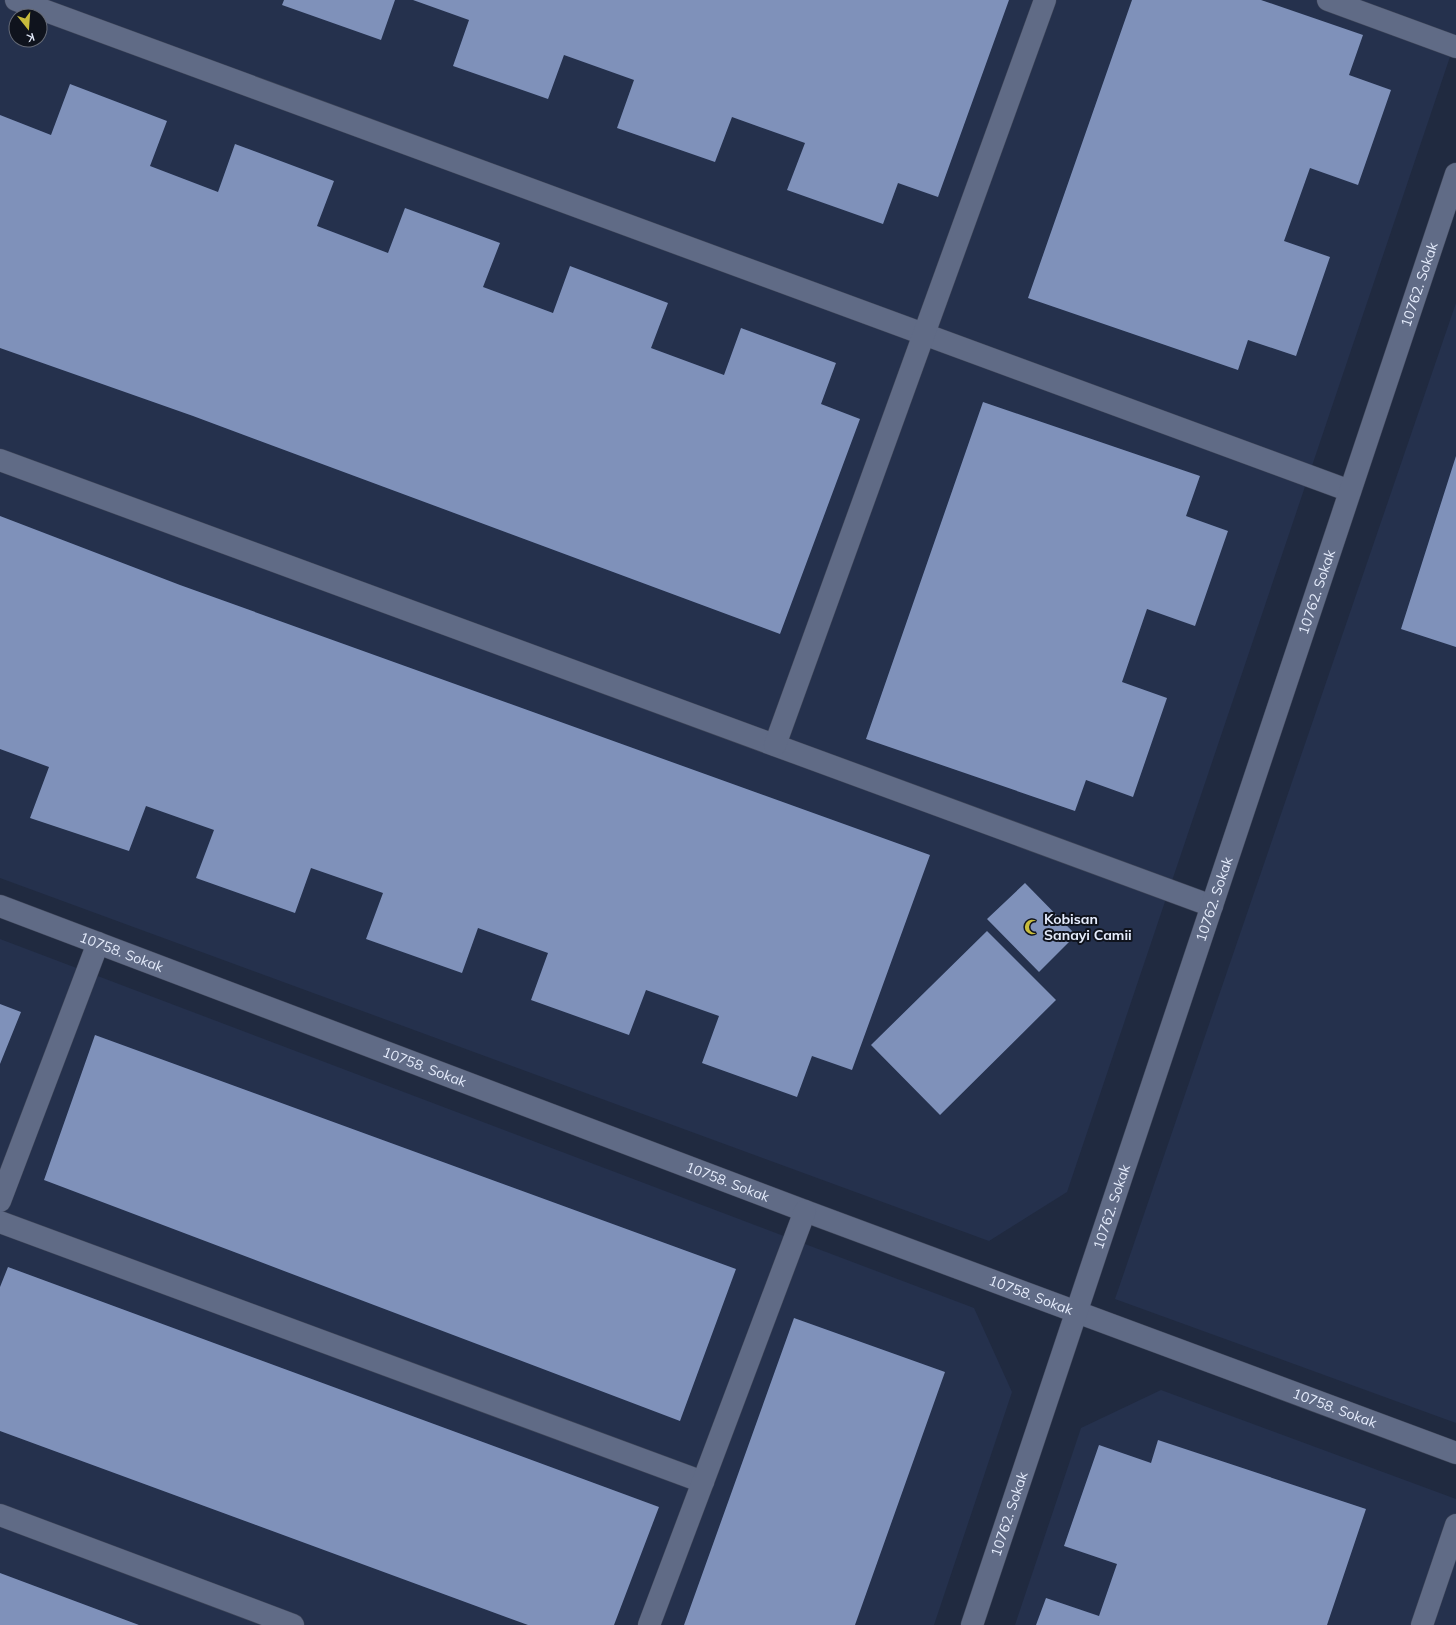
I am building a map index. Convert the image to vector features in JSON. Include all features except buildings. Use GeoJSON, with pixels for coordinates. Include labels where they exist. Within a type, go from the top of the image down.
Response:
{"type":"FeatureCollection","features":[{"type":"Feature","properties":{"kind":"street"},"geometry":{"type":"LineString","coordinates":[[16,0],[1350,491]]}},
{"type":"Feature","properties":{"kind":"street"},"geometry":{"type":"LineString","coordinates":[[775,745],[1045,0]]}},
{"type":"Feature","properties":{"kind":"street"},"geometry":{"type":"LineString","coordinates":[[1328,0],[1456,47]]}},
{"type":"Feature","properties":{"kind":"street","name":"10762. Sokak"},"geometry":{"type":"LineString","coordinates":[[972,1625],[1456,174]]}},
{"type":"Feature","properties":{"kind":"street"},"geometry":{"type":"LineString","coordinates":[[0,460],[1212,906]]}},
{"type":"Feature","properties":{"kind":"street","name":"10758. Sokak"},"geometry":{"type":"LineString","coordinates":[[0,906],[805,1211],[1456,1454]]}},
{"type":"Feature","properties":{"kind":"street"},"geometry":{"type":"LineString","coordinates":[[0,1201],[98,943]]}},
{"type":"Feature","properties":{"kind":"street"},"geometry":{"type":"LineString","coordinates":[[650,1625],[805,1211]]}},
{"type":"Feature","properties":{"kind":"street"},"geometry":{"type":"LineString","coordinates":[[0,1222],[703,1482]]}},
{"type":"Feature","properties":{"kind":"street"},"geometry":{"type":"LineString","coordinates":[[0,1515],[293,1625]]}},
{"type":"Feature","properties":{"kind":"street"},"geometry":{"type":"LineString","coordinates":[[1422,1625],[1456,1525]]}},
{"type":"Feature","properties":{"kind":"shaded area"},"geometry":{"type":"Polygon","coordinates":[[[0,0],[1456,0],[1456,39],[1067,1192],[989,1241],[0,878],[0,0]]]}},
{"type":"Feature","properties":{"kind":"shaded area"},"geometry":{"type":"Polygon","coordinates":[[[1456,303],[1456,1423],[1115,1299],[1456,303]]]}},
{"type":"Feature","properties":{"kind":"shaded area"},"geometry":{"type":"Polygon","coordinates":[[[0,939],[974,1308],[1012,1392],[934,1625],[0,1625],[0,939]]]}},
{"type":"Feature","properties":{"kind":"shaded area"},"geometry":{"type":"Polygon","coordinates":[[[1161,1390],[1456,1499],[1456,1625],[1015,1625],[1081,1428],[1161,1390]]]}},
{"type":"Feature","properties":{"kind":"place","name":"Kobisan Sanayi Camii"},"geometry":{"type":"Point","coordinates":[1032,927]}}]}
